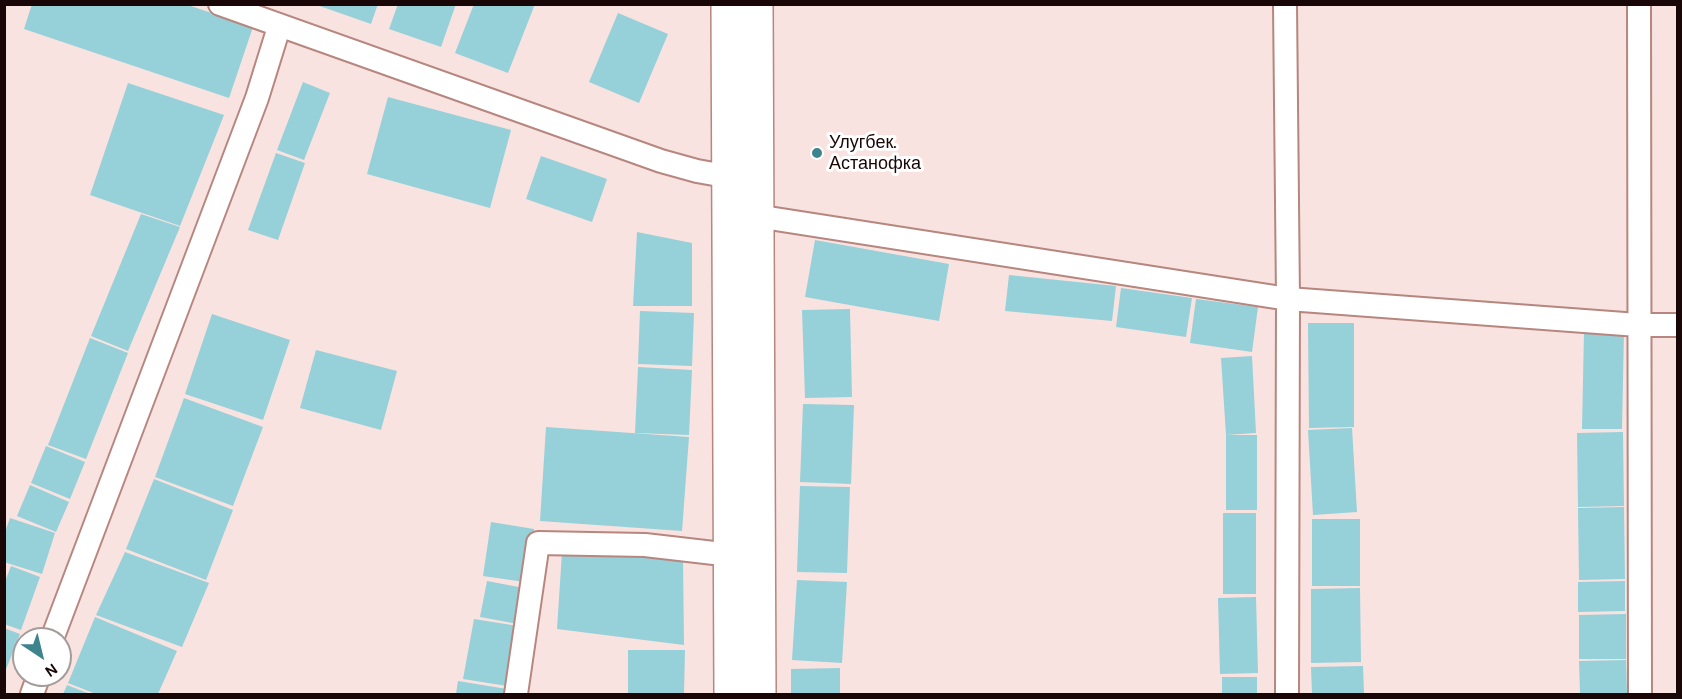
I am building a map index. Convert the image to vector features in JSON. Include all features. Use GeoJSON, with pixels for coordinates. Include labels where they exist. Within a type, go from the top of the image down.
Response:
{"type":"FeatureCollection","features":[{"type":"Feature","properties":{"kind":"main road"},"geometry":{"type":"LineString","coordinates":[[728,4],[742,179],[756,216],[760,545],[759,694]]}},
{"type":"Feature","properties":{"kind":"main road"},"geometry":{"type":"LineString","coordinates":[[731,694],[731,555],[742,179],[756,4]]}},
{"type":"Feature","properties":{"kind":"street"},"geometry":{"type":"LineString","coordinates":[[220,4],[279,27],[661,161],[742,179]]}},
{"type":"Feature","properties":{"kind":"street"},"geometry":{"type":"LineString","coordinates":[[1285,4],[1288,299],[1287,694]]}},
{"type":"Feature","properties":{"kind":"street"},"geometry":{"type":"LineString","coordinates":[[1639,4],[1640,694]]}},
{"type":"Feature","properties":{"kind":"street"},"geometry":{"type":"LineString","coordinates":[[57,627],[253,110],[279,27]]}},
{"type":"Feature","properties":{"kind":"street"},"geometry":{"type":"LineString","coordinates":[[756,216],[1288,299],[1638,325],[1677,325]]}},
{"type":"Feature","properties":{"kind":"street"},"geometry":{"type":"LineString","coordinates":[[516,694],[538,543],[645,545],[731,555]]}},
{"type":"Feature","properties":{"kind":"building"},"geometry":{"type":"Polygon","coordinates":[[[32,4],[185,4],[253,27],[229,98],[24,29],[32,4]]]}},
{"type":"Feature","properties":{"kind":"building"},"geometry":{"type":"Polygon","coordinates":[[[314,4],[378,4],[371,24],[314,4]]]}},
{"type":"Feature","properties":{"kind":"building"},"geometry":{"type":"Polygon","coordinates":[[[398,4],[456,4],[441,47],[389,29],[398,4]]]}},
{"type":"Feature","properties":{"kind":"building"},"geometry":{"type":"Polygon","coordinates":[[[474,4],[535,4],[508,73],[455,53],[474,4]]]}},
{"type":"Feature","properties":{"kind":"building"},"geometry":{"type":"Polygon","coordinates":[[[618,13],[668,34],[639,103],[589,82],[618,13]]]}},
{"type":"Feature","properties":{"kind":"building"},"geometry":{"type":"Polygon","coordinates":[[[303,82],[330,93],[304,160],[277,150],[303,82]]]}},
{"type":"Feature","properties":{"kind":"building"},"geometry":{"type":"Polygon","coordinates":[[[128,83],[224,115],[180,226],[90,195],[128,83]]]}},
{"type":"Feature","properties":{"kind":"building"},"geometry":{"type":"Polygon","coordinates":[[[388,97],[511,130],[490,208],[367,174],[388,97]]]}},
{"type":"Feature","properties":{"kind":"building"},"geometry":{"type":"Polygon","coordinates":[[[276,153],[305,163],[278,240],[248,230],[276,153]]]}},
{"type":"Feature","properties":{"kind":"building"},"geometry":{"type":"Polygon","coordinates":[[[541,156],[607,179],[592,222],[526,199],[541,156]]]}},
{"type":"Feature","properties":{"kind":"building"},"geometry":{"type":"Polygon","coordinates":[[[141,214],[180,227],[128,351],[91,336],[141,214]]]}},
{"type":"Feature","properties":{"kind":"building"},"geometry":{"type":"Polygon","coordinates":[[[637,232],[692,243],[692,306],[633,306],[637,232]]]}},
{"type":"Feature","properties":{"kind":"building"},"geometry":{"type":"Polygon","coordinates":[[[815,240],[949,264],[939,321],[805,297],[815,240]]]}},
{"type":"Feature","properties":{"kind":"building"},"geometry":{"type":"Polygon","coordinates":[[[1009,275],[1116,286],[1112,321],[1005,311],[1009,275]]]}},
{"type":"Feature","properties":{"kind":"building"},"geometry":{"type":"Polygon","coordinates":[[[1121,288],[1192,298],[1186,337],[1116,327],[1121,288]]]}},
{"type":"Feature","properties":{"kind":"building"},"geometry":{"type":"Polygon","coordinates":[[[1196,299],[1258,307],[1252,352],[1190,343],[1196,299]]]}},
{"type":"Feature","properties":{"kind":"building"},"geometry":{"type":"Polygon","coordinates":[[[850,309],[852,397],[805,398],[802,310],[850,309]]]}},
{"type":"Feature","properties":{"kind":"building"},"geometry":{"type":"Polygon","coordinates":[[[640,311],[694,313],[692,366],[638,364],[640,311]]]}},
{"type":"Feature","properties":{"kind":"building"},"geometry":{"type":"Polygon","coordinates":[[[212,314],[290,340],[263,420],[185,394],[212,314]]]}},
{"type":"Feature","properties":{"kind":"building"},"geometry":{"type":"Polygon","coordinates":[[[1308,323],[1354,323],[1354,427],[1309,428],[1308,323]]]}},
{"type":"Feature","properties":{"kind":"building"},"geometry":{"type":"Polygon","coordinates":[[[1584,332],[1624,332],[1622,429],[1582,429],[1584,332]]]}},
{"type":"Feature","properties":{"kind":"building"},"geometry":{"type":"Polygon","coordinates":[[[90,338],[128,353],[86,459],[48,445],[90,338]]]}},
{"type":"Feature","properties":{"kind":"building"},"geometry":{"type":"Polygon","coordinates":[[[316,350],[397,371],[381,430],[300,408],[316,350]]]}},
{"type":"Feature","properties":{"kind":"building"},"geometry":{"type":"Polygon","coordinates":[[[1252,356],[1256,433],[1226,435],[1221,358],[1252,356]]]}},
{"type":"Feature","properties":{"kind":"building"},"geometry":{"type":"Polygon","coordinates":[[[638,367],[692,370],[689,435],[635,433],[638,367]]]}},
{"type":"Feature","properties":{"kind":"building"},"geometry":{"type":"Polygon","coordinates":[[[184,398],[263,427],[233,506],[155,477],[184,398]]]}},
{"type":"Feature","properties":{"kind":"building"},"geometry":{"type":"Polygon","coordinates":[[[803,404],[854,405],[851,484],[800,482],[803,404]]]}},
{"type":"Feature","properties":{"kind":"building"},"geometry":{"type":"Polygon","coordinates":[[[546,427],[689,437],[682,531],[540,521],[546,427]]]}},
{"type":"Feature","properties":{"kind":"building"},"geometry":{"type":"Polygon","coordinates":[[[1352,428],[1357,512],[1313,515],[1308,430],[1352,428]]]}},
{"type":"Feature","properties":{"kind":"building"},"geometry":{"type":"Polygon","coordinates":[[[1623,432],[1624,506],[1578,507],[1577,433],[1623,432]]]}},
{"type":"Feature","properties":{"kind":"building"},"geometry":{"type":"Polygon","coordinates":[[[1226,435],[1257,435],[1257,510],[1226,510],[1226,435]]]}},
{"type":"Feature","properties":{"kind":"building"},"geometry":{"type":"Polygon","coordinates":[[[46,446],[85,462],[70,499],[31,483],[46,446]]]}},
{"type":"Feature","properties":{"kind":"building"},"geometry":{"type":"Polygon","coordinates":[[[154,479],[233,510],[206,580],[126,549],[154,479]]]}},
{"type":"Feature","properties":{"kind":"building"},"geometry":{"type":"Polygon","coordinates":[[[30,485],[69,502],[56,532],[17,516],[30,485]]]}},
{"type":"Feature","properties":{"kind":"building"},"geometry":{"type":"Polygon","coordinates":[[[800,486],[850,487],[847,573],[797,572],[800,486]]]}},
{"type":"Feature","properties":{"kind":"building"},"geometry":{"type":"Polygon","coordinates":[[[1624,507],[1625,579],[1579,580],[1578,508],[1624,507]]]}},
{"type":"Feature","properties":{"kind":"building"},"geometry":{"type":"Polygon","coordinates":[[[1223,513],[1256,513],[1256,594],[1223,594],[1223,513]]]}},
{"type":"Feature","properties":{"kind":"building"},"geometry":{"type":"Polygon","coordinates":[[[10,518],[55,533],[42,574],[4,562],[4,535],[10,518]]]}},
{"type":"Feature","properties":{"kind":"building"},"geometry":{"type":"Polygon","coordinates":[[[1312,519],[1360,519],[1360,586],[1312,586],[1312,519]]]}},
{"type":"Feature","properties":{"kind":"building"},"geometry":{"type":"Polygon","coordinates":[[[491,522],[534,529],[525,582],[483,576],[491,522]]]}},
{"type":"Feature","properties":{"kind":"building"},"geometry":{"type":"Polygon","coordinates":[[[125,552],[209,583],[182,647],[96,615],[125,552]]]}},
{"type":"Feature","properties":{"kind":"building"},"geometry":{"type":"Polygon","coordinates":[[[562,552],[683,560],[684,645],[557,629],[562,552]]]}},
{"type":"Feature","properties":{"kind":"building"},"geometry":{"type":"Polygon","coordinates":[[[11,566],[40,577],[22,627],[4,624],[4,584],[11,566]]]}},
{"type":"Feature","properties":{"kind":"building"},"geometry":{"type":"Polygon","coordinates":[[[797,580],[847,582],[842,663],[792,660],[797,580]]]}},
{"type":"Feature","properties":{"kind":"building"},"geometry":{"type":"Polygon","coordinates":[[[487,581],[524,588],[518,624],[480,617],[487,581]]]}},
{"type":"Feature","properties":{"kind":"building"},"geometry":{"type":"Polygon","coordinates":[[[1625,581],[1625,611],[1578,612],[1578,582],[1625,581]]]}},
{"type":"Feature","properties":{"kind":"building"},"geometry":{"type":"Polygon","coordinates":[[[1360,588],[1361,662],[1311,663],[1311,589],[1360,588]]]}},
{"type":"Feature","properties":{"kind":"building"},"geometry":{"type":"Polygon","coordinates":[[[1256,597],[1258,673],[1220,674],[1218,598],[1256,597]]]}},
{"type":"Feature","properties":{"kind":"building"},"geometry":{"type":"Polygon","coordinates":[[[1626,614],[1626,659],[1579,659],[1579,615],[1626,614]]]}},
{"type":"Feature","properties":{"kind":"building"},"geometry":{"type":"Polygon","coordinates":[[[95,617],[177,651],[158,694],[96,694],[72,685],[72,673],[95,617]]]}},
{"type":"Feature","properties":{"kind":"building"},"geometry":{"type":"Polygon","coordinates":[[[474,619],[518,626],[507,686],[463,679],[474,619]]]}},
{"type":"Feature","properties":{"kind":"building"},"geometry":{"type":"Polygon","coordinates":[[[4,628],[12,631],[12,654],[4,672],[4,628]]]}},
{"type":"Feature","properties":{"kind":"building"},"geometry":{"type":"Polygon","coordinates":[[[628,650],[685,650],[684,694],[628,694],[628,650]]]}},
{"type":"Feature","properties":{"kind":"building"},"geometry":{"type":"Polygon","coordinates":[[[1626,660],[1627,694],[1580,694],[1579,661],[1626,660]]]}},
{"type":"Feature","properties":{"kind":"building"},"geometry":{"type":"Polygon","coordinates":[[[1363,666],[1364,694],[1312,694],[1311,667],[1363,666]]]}},
{"type":"Feature","properties":{"kind":"building"},"geometry":{"type":"Polygon","coordinates":[[[840,668],[840,694],[791,694],[791,669],[840,668]]]}},
{"type":"Feature","properties":{"kind":"building"},"geometry":{"type":"Polygon","coordinates":[[[1222,677],[1257,677],[1257,694],[1222,694],[1222,677]]]}},
{"type":"Feature","properties":{"kind":"building"},"geometry":{"type":"Polygon","coordinates":[[[458,681],[507,689],[506,694],[456,694],[458,681]]]}},
{"type":"Feature","properties":{"kind":"building"},"geometry":{"type":"Polygon","coordinates":[[[66,687],[72,687],[90,694],[63,694],[66,687]]]}},
{"type":"Feature","properties":{"kind":"place","name":"Улугбек. Астанофка"},"geometry":{"type":"Point","coordinates":[817,153]}}]}
